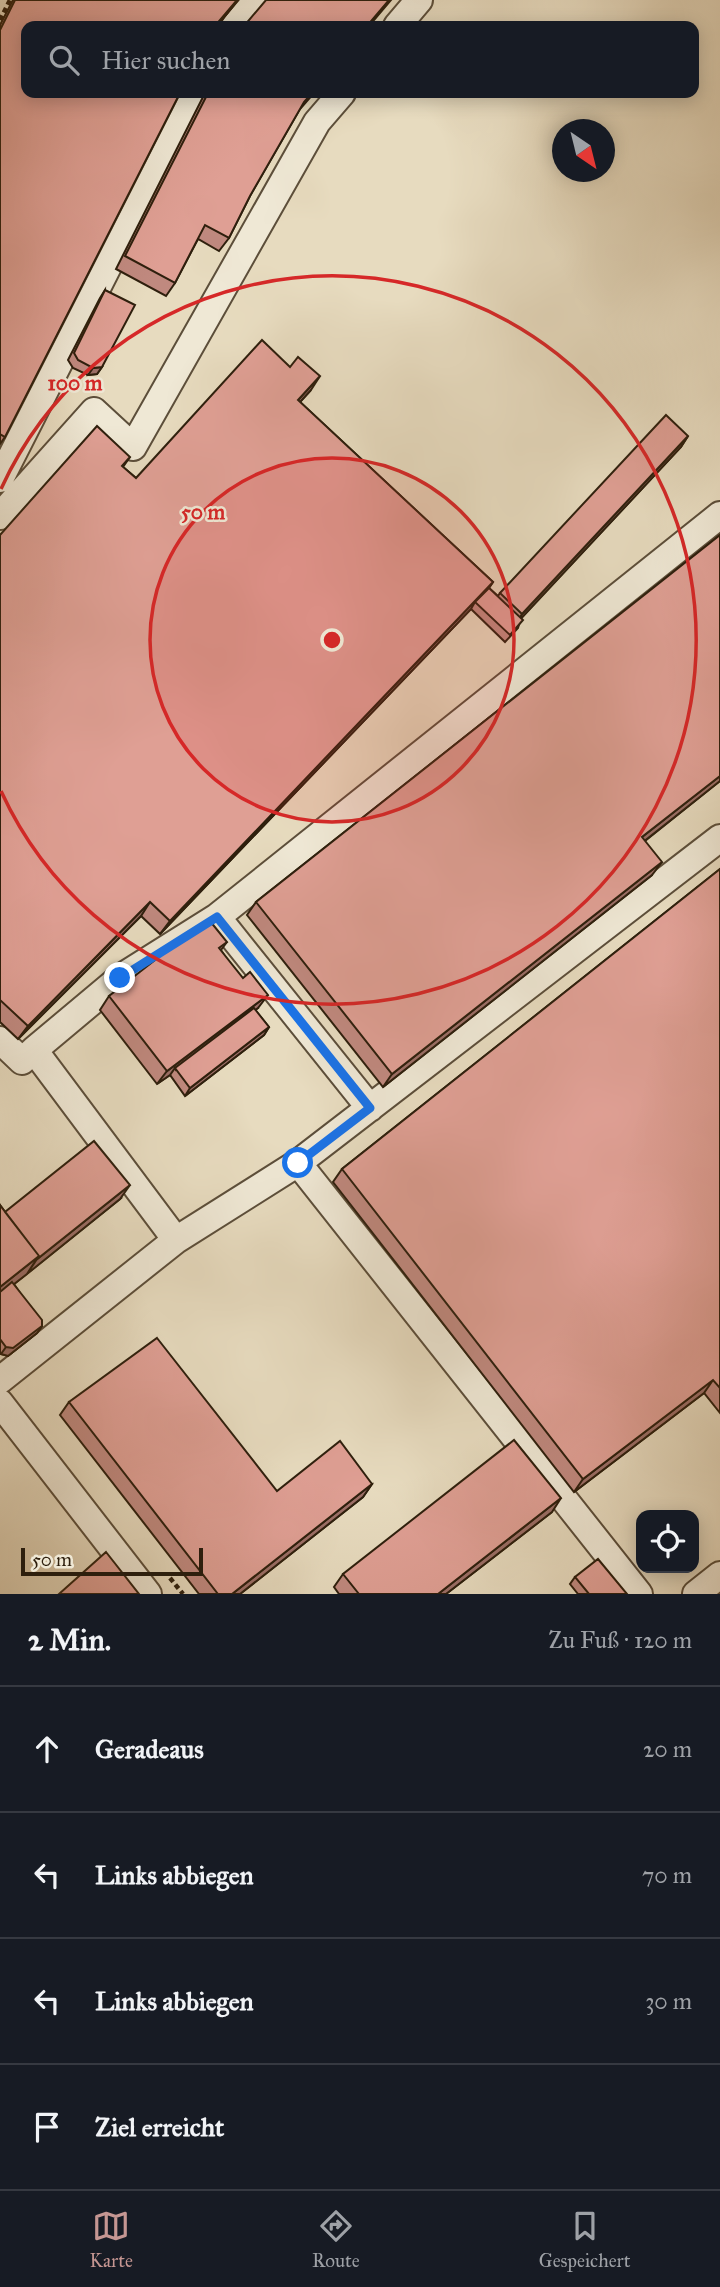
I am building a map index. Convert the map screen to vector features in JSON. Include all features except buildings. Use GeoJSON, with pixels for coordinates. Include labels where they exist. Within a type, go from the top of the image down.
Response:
{"type":"FeatureCollection","features":[{"type":"Feature","properties":{"kind":"street"},"geometry":{"type":"LineString","coordinates":[[239,21],[257,0]]}},
{"type":"Feature","properties":{"kind":"street"},"geometry":{"type":"LineString","coordinates":[[401,21],[419,0]]}},
{"type":"Feature","properties":{"kind":"street"},"geometry":{"type":"LineString","coordinates":[[0,479],[193,98]]}},
{"type":"Feature","properties":{"kind":"street"},"geometry":{"type":"LineString","coordinates":[[0,516],[94,411],[133,447],[317,122],[338,98]]}},
{"type":"Feature","properties":{"kind":"street"},"geometry":{"type":"LineString","coordinates":[[0,1040],[22,1061],[120,978],[217,917],[720,516]]}},
{"type":"Feature","properties":{"kind":"street"},"geometry":{"type":"LineString","coordinates":[[0,1380],[176,1240],[298,1163],[720,838]]}},
{"type":"Feature","properties":{"kind":"street"},"geometry":{"type":"LineString","coordinates":[[217,917],[370,1108]]}},
{"type":"Feature","properties":{"kind":"street"},"geometry":{"type":"LineString","coordinates":[[34,1050],[176,1240]]}},
{"type":"Feature","properties":{"kind":"street"},"geometry":{"type":"LineString","coordinates":[[298,1163],[639,1594]]}},
{"type":"Feature","properties":{"kind":"street"},"geometry":{"type":"LineString","coordinates":[[0,1404],[148,1594]]}},
{"type":"Feature","properties":{"kind":"street"},"geometry":{"type":"LineString","coordinates":[[696,1594],[720,1575]]}},
{"type":"Feature","properties":{"kind":"path"},"geometry":{"type":"LineString","coordinates":[[0,19],[10,0]]}},
{"type":"Feature","properties":{"kind":"route"},"geometry":{"type":"LineString","coordinates":[[120,978],[217,917],[370,1108],[298,1163]]}}]}
